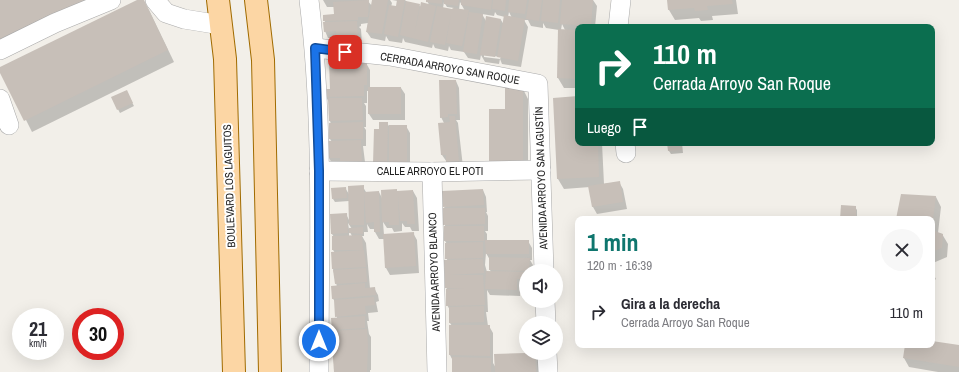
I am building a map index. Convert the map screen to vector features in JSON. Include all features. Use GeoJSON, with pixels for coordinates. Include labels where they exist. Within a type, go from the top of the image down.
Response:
{"type":"FeatureCollection","features":[{"type":"Feature","properties":{"kind":"main road","name":"BOULEVARD LOS LAGUITOS"},"geometry":{"type":"LineString","coordinates":[[218,0],[226,67],[234,372]]}},
{"type":"Feature","properties":{"kind":"main road"},"geometry":{"type":"LineString","coordinates":[[256,0],[263,60],[270,372]]}},
{"type":"Feature","properties":{"kind":"street"},"geometry":{"type":"LineString","coordinates":[[0,50],[55,23],[111,0]]}},
{"type":"Feature","properties":{"kind":"street"},"geometry":{"type":"LineString","coordinates":[[155,0],[166,13],[184,19],[221,26]]}},
{"type":"Feature","properties":{"kind":"street"},"geometry":{"type":"LineString","coordinates":[[309,0],[315,48],[319,171],[319,372]]}},
{"type":"Feature","properties":{"kind":"street"},"geometry":{"type":"LineString","coordinates":[[618,24],[621,0]]}},
{"type":"Feature","properties":{"kind":"street","name":"CERRADA ARROYO SAN ROQUE"},"geometry":{"type":"LineString","coordinates":[[315,48],[390,56],[538,84]]}},
{"type":"Feature","properties":{"kind":"street","name":"AVENIDA ARROYO SAN AGUSTÍN"},"geometry":{"type":"LineString","coordinates":[[538,84],[544,264]]}},
{"type":"Feature","properties":{"kind":"street"},"geometry":{"type":"LineString","coordinates":[[0,99],[10,125]]}},
{"type":"Feature","properties":{"kind":"street","name":"CALLE ARROYO EL POTI"},"geometry":{"type":"LineString","coordinates":[[319,171],[432,172],[541,170]]}},
{"type":"Feature","properties":{"kind":"street","name":"AVENIDA ARROYO BLANCO"},"geometry":{"type":"LineString","coordinates":[[432,172],[437,372]]}},
{"type":"Feature","properties":{"kind":"street"},"geometry":{"type":"LineString","coordinates":[[547,360],[548,372]]}},
{"type":"Feature","properties":{"kind":"building"},"geometry":{"type":"Polygon","coordinates":[[[0,0],[84,0],[0,39],[0,0]]]}},
{"type":"Feature","properties":{"kind":"building"},"geometry":{"type":"Polygon","coordinates":[[[137,0],[144,0],[168,50],[24,121],[0,73],[0,67],[137,0]]]}},
{"type":"Feature","properties":{"kind":"building"},"geometry":{"type":"Polygon","coordinates":[[[369,0],[368,17],[358,17],[358,20],[323,21],[323,15],[334,14],[333,2],[369,0]]]}},
{"type":"Feature","properties":{"kind":"building"},"geometry":{"type":"Polygon","coordinates":[[[372,0],[388,0],[382,34],[366,32],[372,0]]]}},
{"type":"Feature","properties":{"kind":"building"},"geometry":{"type":"Polygon","coordinates":[[[397,0],[405,0],[398,37],[384,34],[389,5],[396,6],[397,0]]]}},
{"type":"Feature","properties":{"kind":"building"},"geometry":{"type":"Polygon","coordinates":[[[426,0],[442,0],[442,4],[426,2],[426,0]]]}},
{"type":"Feature","properties":{"kind":"building"},"geometry":{"type":"Polygon","coordinates":[[[444,0],[459,0],[458,6],[444,4],[444,0]]]}},
{"type":"Feature","properties":{"kind":"building"},"geometry":{"type":"Polygon","coordinates":[[[461,0],[492,0],[491,10],[461,5],[461,0]]]}},
{"type":"Feature","properties":{"kind":"building"},"geometry":{"type":"Polygon","coordinates":[[[493,0],[506,0],[505,11],[492,9],[493,0]]]}},
{"type":"Feature","properties":{"kind":"building"},"geometry":{"type":"Polygon","coordinates":[[[509,0],[527,0],[525,14],[508,12],[509,0]]]}},
{"type":"Feature","properties":{"kind":"building"},"geometry":{"type":"Polygon","coordinates":[[[529,0],[542,0],[539,21],[526,19],[529,0]]]}},
{"type":"Feature","properties":{"kind":"building"},"geometry":{"type":"Polygon","coordinates":[[[543,0],[560,0],[558,23],[541,21],[543,0]]]}},
{"type":"Feature","properties":{"kind":"building"},"geometry":{"type":"Polygon","coordinates":[[[562,0],[593,0],[591,24],[560,24],[562,0]]]}},
{"type":"Feature","properties":{"kind":"building"},"geometry":{"type":"Polygon","coordinates":[[[667,0],[732,0],[733,4],[707,6],[708,10],[695,11],[694,8],[668,10],[667,0]]]}},
{"type":"Feature","properties":{"kind":"building"},"geometry":{"type":"Polygon","coordinates":[[[406,1],[420,4],[414,36],[421,2],[436,6],[428,42],[400,35],[406,1]]]}},
{"type":"Feature","properties":{"kind":"building"},"geometry":{"type":"Polygon","coordinates":[[[437,6],[469,10],[462,46],[446,43],[451,14],[445,45],[430,42],[437,6]]]}},
{"type":"Feature","properties":{"kind":"building"},"geometry":{"type":"Polygon","coordinates":[[[469,12],[483,14],[477,54],[463,52],[469,12]]]}},
{"type":"Feature","properties":{"kind":"building"},"geometry":{"type":"Polygon","coordinates":[[[504,15],[525,19],[518,61],[497,57],[504,15]]]}},
{"type":"Feature","properties":{"kind":"building"},"geometry":{"type":"Polygon","coordinates":[[[486,16],[501,19],[495,57],[480,55],[486,16]]]}},
{"type":"Feature","properties":{"kind":"building"},"geometry":{"type":"Polygon","coordinates":[[[357,21],[358,38],[336,39],[336,31],[324,32],[323,22],[357,21]]]}},
{"type":"Feature","properties":{"kind":"building"},"geometry":{"type":"Polygon","coordinates":[[[558,29],[575,30],[575,79],[557,78],[558,29]]]}},
{"type":"Feature","properties":{"kind":"building"},"geometry":{"type":"Polygon","coordinates":[[[329,62],[367,62],[367,85],[364,85],[364,96],[325,97],[325,89],[330,89],[329,62]]]}},
{"type":"Feature","properties":{"kind":"building"},"geometry":{"type":"Polygon","coordinates":[[[439,80],[456,80],[457,114],[448,114],[448,117],[440,118],[439,80]]]}},
{"type":"Feature","properties":{"kind":"building"},"geometry":{"type":"Polygon","coordinates":[[[368,87],[401,87],[401,114],[368,114],[368,87]]]}},
{"type":"Feature","properties":{"kind":"building"},"geometry":{"type":"Polygon","coordinates":[[[505,88],[523,88],[523,164],[489,164],[489,109],[505,109],[505,88]]]}},
{"type":"Feature","properties":{"kind":"building"},"geometry":{"type":"Polygon","coordinates":[[[127,90],[133,103],[117,110],[111,97],[127,90]]]}},
{"type":"Feature","properties":{"kind":"building"},"geometry":{"type":"Polygon","coordinates":[[[575,96],[575,146],[598,146],[599,177],[557,179],[553,98],[575,96]]]}},
{"type":"Feature","properties":{"kind":"building"},"geometry":{"type":"Polygon","coordinates":[[[328,98],[362,98],[363,120],[329,121],[328,98]]]}},
{"type":"Feature","properties":{"kind":"building"},"geometry":{"type":"Polygon","coordinates":[[[449,116],[455,116],[459,161],[446,162],[446,155],[441,155],[438,123],[450,122],[449,116]]]}},
{"type":"Feature","properties":{"kind":"building"},"geometry":{"type":"Polygon","coordinates":[[[363,122],[363,139],[329,139],[329,123],[363,122]]]}},
{"type":"Feature","properties":{"kind":"building"},"geometry":{"type":"Polygon","coordinates":[[[379,122],[388,122],[387,165],[373,164],[374,129],[379,129],[379,122]]]}},
{"type":"Feature","properties":{"kind":"building"},"geometry":{"type":"Polygon","coordinates":[[[389,125],[407,125],[407,163],[389,163],[389,125]]]}},
{"type":"Feature","properties":{"kind":"building"},"geometry":{"type":"Polygon","coordinates":[[[361,140],[362,163],[340,164],[340,158],[328,158],[328,141],[361,140]]]}},
{"type":"Feature","properties":{"kind":"building"},"geometry":{"type":"Polygon","coordinates":[[[667,146],[681,146],[682,150],[668,151],[667,146]]]}},
{"type":"Feature","properties":{"kind":"building"},"geometry":{"type":"Polygon","coordinates":[[[620,181],[623,202],[592,207],[588,186],[620,181]]]}},
{"type":"Feature","properties":{"kind":"building"},"geometry":{"type":"Polygon","coordinates":[[[364,185],[364,225],[349,225],[348,186],[364,185]]]}},
{"type":"Feature","properties":{"kind":"building"},"geometry":{"type":"Polygon","coordinates":[[[346,187],[347,198],[332,199],[331,188],[346,187]]]}},
{"type":"Feature","properties":{"kind":"building"},"geometry":{"type":"Polygon","coordinates":[[[397,189],[397,191],[413,190],[415,224],[407,224],[407,221],[400,221],[398,194],[399,225],[389,225],[389,222],[382,222],[381,190],[397,189]]]}},
{"type":"Feature","properties":{"kind":"building"},"geometry":{"type":"Polygon","coordinates":[[[483,189],[484,205],[443,207],[442,191],[483,189]]]}},
{"type":"Feature","properties":{"kind":"building"},"geometry":{"type":"Polygon","coordinates":[[[379,191],[380,232],[374,232],[374,222],[366,223],[364,192],[379,191]]]}},
{"type":"Feature","properties":{"kind":"building"},"geometry":{"type":"Polygon","coordinates":[[[901,194],[936,196],[933,216],[897,216],[901,194]]]}},
{"type":"Feature","properties":{"kind":"building"},"geometry":{"type":"Polygon","coordinates":[[[841,205],[856,206],[856,216],[840,216],[841,205]]]}},
{"type":"Feature","properties":{"kind":"building"},"geometry":{"type":"Polygon","coordinates":[[[443,208],[485,208],[485,224],[443,225],[443,208]]]}},
{"type":"Feature","properties":{"kind":"building"},"geometry":{"type":"Polygon","coordinates":[[[347,213],[348,233],[331,234],[330,214],[347,213]]]}},
{"type":"Feature","properties":{"kind":"building"},"geometry":{"type":"Polygon","coordinates":[[[444,226],[484,226],[484,241],[444,241],[444,226]]]}},
{"type":"Feature","properties":{"kind":"building"},"geometry":{"type":"Polygon","coordinates":[[[363,227],[363,234],[349,233],[349,228],[363,227]]]}},
{"type":"Feature","properties":{"kind":"building"},"geometry":{"type":"Polygon","coordinates":[[[935,231],[943,234],[942,248],[935,251],[935,231]]]}},
{"type":"Feature","properties":{"kind":"building"},"geometry":{"type":"Polygon","coordinates":[[[414,232],[416,266],[385,268],[383,234],[414,232]]]}},
{"type":"Feature","properties":{"kind":"building"},"geometry":{"type":"Polygon","coordinates":[[[362,235],[363,250],[332,250],[332,236],[362,235]]]}},
{"type":"Feature","properties":{"kind":"building"},"geometry":{"type":"Polygon","coordinates":[[[485,240],[529,240],[529,254],[486,254],[485,240]]]}},
{"type":"Feature","properties":{"kind":"building"},"geometry":{"type":"Polygon","coordinates":[[[483,242],[483,258],[445,259],[445,243],[483,242]]]}},
{"type":"Feature","properties":{"kind":"building"},"geometry":{"type":"Polygon","coordinates":[[[364,250],[366,267],[332,269],[331,252],[364,250]]]}},
{"type":"Feature","properties":{"kind":"building"},"geometry":{"type":"Polygon","coordinates":[[[489,257],[530,258],[530,264],[519,264],[519,271],[489,270],[489,257]]]}},
{"type":"Feature","properties":{"kind":"building"},"geometry":{"type":"Polygon","coordinates":[[[483,259],[484,273],[450,275],[483,275],[485,305],[446,306],[446,289],[464,288],[445,288],[444,260],[483,259]]]}},
{"type":"Feature","properties":{"kind":"building"},"geometry":{"type":"Polygon","coordinates":[[[366,268],[367,282],[335,284],[333,270],[366,268]]]}},
{"type":"Feature","properties":{"kind":"building"},"geometry":{"type":"Polygon","coordinates":[[[486,271],[519,272],[519,279],[517,279],[517,290],[485,289],[486,271]]]}},
{"type":"Feature","properties":{"kind":"building"},"geometry":{"type":"Polygon","coordinates":[[[365,283],[365,288],[375,287],[376,295],[332,299],[331,286],[365,283]]]}},
{"type":"Feature","properties":{"kind":"building"},"geometry":{"type":"Polygon","coordinates":[[[374,297],[375,305],[365,306],[366,314],[335,317],[334,300],[374,297]]]}},
{"type":"Feature","properties":{"kind":"building"},"geometry":{"type":"Polygon","coordinates":[[[484,306],[484,322],[449,323],[449,307],[484,306]]]}},
{"type":"Feature","properties":{"kind":"building"},"geometry":{"type":"Polygon","coordinates":[[[365,316],[365,328],[332,330],[331,318],[365,316]]]}},
{"type":"Feature","properties":{"kind":"building"},"geometry":{"type":"Polygon","coordinates":[[[449,325],[490,325],[490,356],[449,355],[449,325]]]}},
{"type":"Feature","properties":{"kind":"building"},"geometry":{"type":"Polygon","coordinates":[[[367,329],[367,372],[334,372],[331,331],[367,329]]]}},
{"type":"Feature","properties":{"kind":"building"},"geometry":{"type":"Polygon","coordinates":[[[935,341],[959,345],[959,367],[903,358],[905,348],[935,348],[935,341]]]}},
{"type":"Feature","properties":{"kind":"building"},"geometry":{"type":"Polygon","coordinates":[[[519,353],[519,360],[535,360],[536,372],[495,372],[494,354],[519,353]]]}},
{"type":"Feature","properties":{"kind":"building"},"geometry":{"type":"Polygon","coordinates":[[[452,357],[491,358],[491,372],[452,372],[452,357]]]}},
{"type":"Feature","properties":{"kind":"route"},"geometry":{"type":"LineString","coordinates":[[319,341],[319,171],[315,48],[345,52]]}}]}
